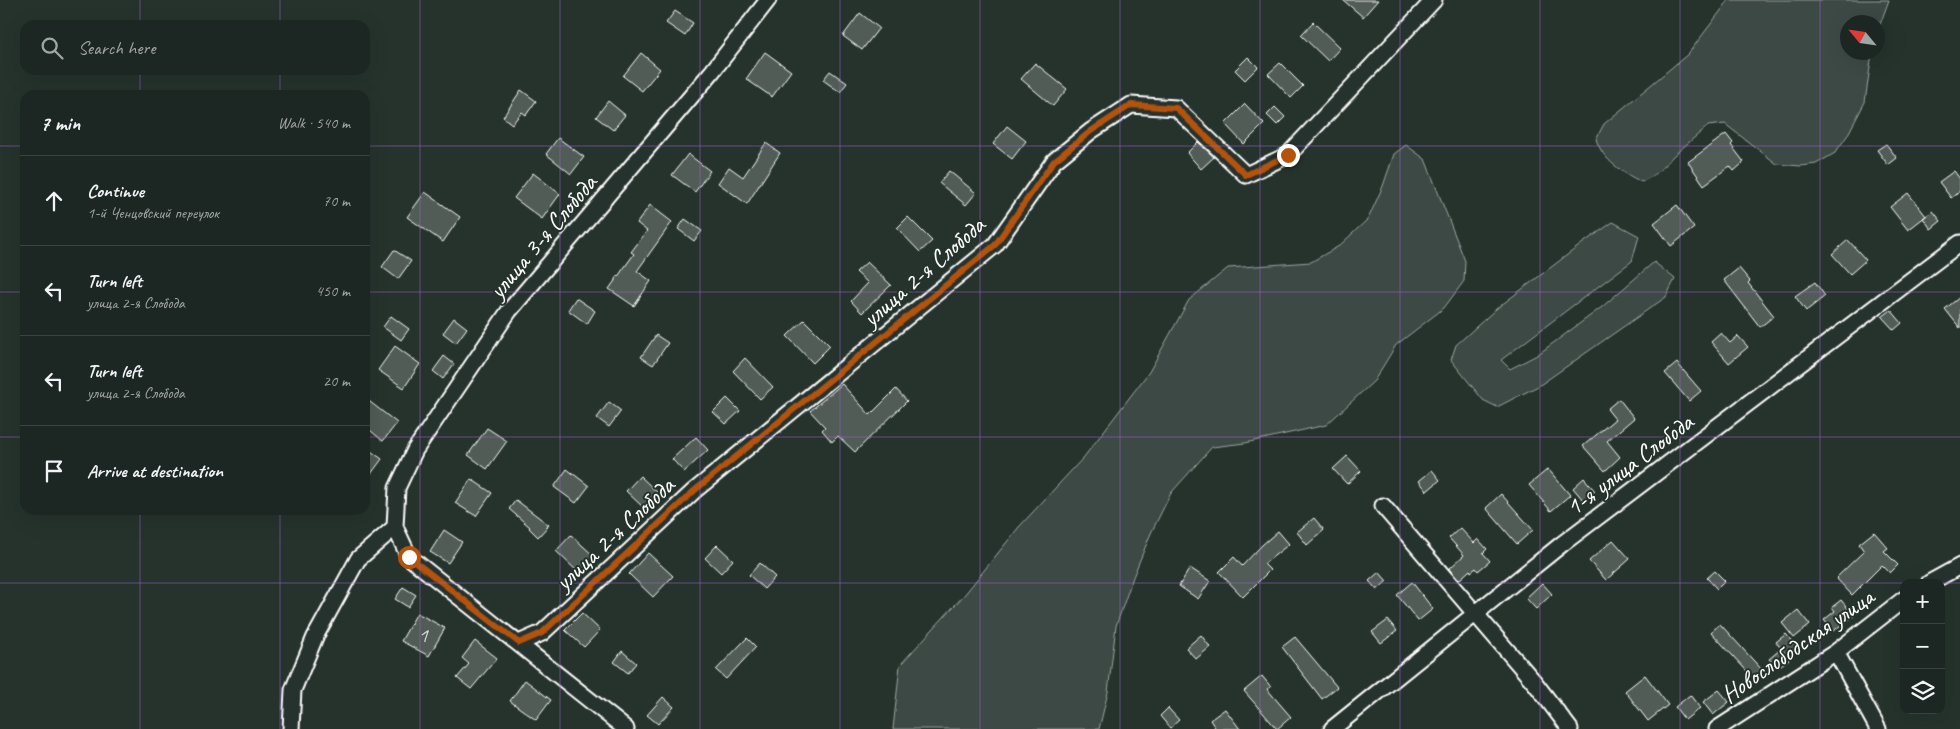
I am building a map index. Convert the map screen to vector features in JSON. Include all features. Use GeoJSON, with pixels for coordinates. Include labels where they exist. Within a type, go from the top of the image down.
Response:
{"type":"FeatureCollection","features":[{"type":"Feature","properties":{"kind":"street","name":"улица 3-я Слобода"},"geometry":{"type":"LineString","coordinates":[[395,527],[397,488],[415,450],[509,311],[711,73],[768,0]]}},
{"type":"Feature","properties":{"kind":"street","name":"улица 2-я Слобода"},"geometry":{"type":"LineString","coordinates":[[519,643],[542,633],[694,491],[995,245],[1054,161],[1091,131],[1131,105],[1176,108],[1246,175],[1288,155],[1434,0]]}},
{"type":"Feature","properties":{"kind":"street","name":"1-я улица Слобода"},"geometry":{"type":"LineString","coordinates":[[1332,729],[1562,544],[1960,243]]}},
{"type":"Feature","properties":{"kind":"street"},"geometry":{"type":"LineString","coordinates":[[1383,506],[1535,683],[1570,729]]}},
{"type":"Feature","properties":{"kind":"street"},"geometry":{"type":"LineString","coordinates":[[291,729],[294,690],[314,637],[358,559],[395,527],[409,557],[626,729]]}},
{"type":"Feature","properties":{"kind":"street"},"geometry":{"type":"LineString","coordinates":[[1936,579],[1960,566]]}},
{"type":"Feature","properties":{"kind":"street","name":"Новослободская улица"},"geometry":{"type":"LineString","coordinates":[[1717,729],[1836,652],[1900,603]]}},
{"type":"Feature","properties":{"kind":"street"},"geometry":{"type":"LineString","coordinates":[[1836,652],[1878,729]]}},
{"type":"Feature","properties":{"kind":"shaded area"},"geometry":{"type":"Polygon","coordinates":[[[1729,0],[1889,0],[1884,15],[1840,15],[1840,60],[1871,60],[1865,102],[1847,136],[1835,153],[1816,164],[1801,166],[1777,164],[1725,124],[1708,126],[1674,155],[1657,173],[1642,182],[1614,165],[1603,154],[1596,139],[1604,124],[1688,54],[1729,0]]]}},
{"type":"Feature","properties":{"kind":"shaded area"},"geometry":{"type":"Polygon","coordinates":[[[1406,145],[1425,159],[1465,261],[1464,281],[1444,308],[1396,345],[1374,381],[1326,425],[1245,443],[1212,447],[1171,493],[1151,533],[1116,626],[1108,692],[1099,729],[893,729],[900,665],[965,594],[1019,527],[1084,457],[1149,372],[1189,300],[1228,268],[1311,262],[1339,246],[1368,219],[1383,186],[1394,154],[1406,145]]]}},
{"type":"Feature","properties":{"kind":"shaded area"},"geometry":{"type":"Polygon","coordinates":[[[1613,222],[1639,236],[1632,261],[1501,360],[1510,369],[1537,355],[1602,307],[1654,262],[1675,279],[1666,297],[1540,385],[1497,407],[1483,400],[1451,360],[1456,345],[1496,309],[1613,222]]]}},
{"type":"Feature","properties":{"kind":"building"},"geometry":{"type":"Polygon","coordinates":[[[1343,0],[1378,0],[1363,17],[1343,0]]]}},
{"type":"Feature","properties":{"kind":"building"},"geometry":{"type":"Polygon","coordinates":[[[675,11],[693,23],[685,36],[666,23],[675,11]]]}},
{"type":"Feature","properties":{"kind":"building"},"geometry":{"type":"Polygon","coordinates":[[[860,13],[879,28],[862,50],[843,36],[860,13]]]}},
{"type":"Feature","properties":{"kind":"building"},"geometry":{"type":"Polygon","coordinates":[[[1313,22],[1340,48],[1328,61],[1301,35],[1313,22]]]}},
{"type":"Feature","properties":{"kind":"building"},"geometry":{"type":"Polygon","coordinates":[[[765,52],[791,71],[772,97],[746,79],[765,52]]]}},
{"type":"Feature","properties":{"kind":"building"},"geometry":{"type":"Polygon","coordinates":[[[641,53],[660,69],[642,91],[623,76],[641,53]]]}},
{"type":"Feature","properties":{"kind":"building"},"geometry":{"type":"Polygon","coordinates":[[[1248,57],[1258,67],[1245,80],[1235,70],[1248,57]]]}},
{"type":"Feature","properties":{"kind":"building"},"geometry":{"type":"Polygon","coordinates":[[[1035,63],[1067,89],[1053,106],[1021,79],[1035,63]]]}},
{"type":"Feature","properties":{"kind":"building"},"geometry":{"type":"Polygon","coordinates":[[[1280,63],[1303,86],[1291,98],[1268,74],[1280,63]]]}},
{"type":"Feature","properties":{"kind":"building"},"geometry":{"type":"Polygon","coordinates":[[[830,71],[847,83],[840,92],[823,80],[830,71]]]}},
{"type":"Feature","properties":{"kind":"building"},"geometry":{"type":"Polygon","coordinates":[[[521,90],[536,101],[526,115],[522,112],[512,124],[503,117],[521,90]]]}},
{"type":"Feature","properties":{"kind":"building"},"geometry":{"type":"Polygon","coordinates":[[[608,101],[625,115],[613,130],[596,117],[608,101]]]}},
{"type":"Feature","properties":{"kind":"building"},"geometry":{"type":"Polygon","coordinates":[[[1245,104],[1264,124],[1244,144],[1225,124],[1245,104]]]}},
{"type":"Feature","properties":{"kind":"building"},"geometry":{"type":"Polygon","coordinates":[[[1275,107],[1285,117],[1277,125],[1267,115],[1275,107]]]}},
{"type":"Feature","properties":{"kind":"building"},"geometry":{"type":"Polygon","coordinates":[[[1007,126],[1026,141],[1012,159],[993,144],[1007,126]]]}},
{"type":"Feature","properties":{"kind":"building"},"geometry":{"type":"Polygon","coordinates":[[[1726,134],[1733,143],[1731,145],[1744,162],[1734,171],[1730,166],[1704,185],[1688,162],[1726,134]]]}},
{"type":"Feature","properties":{"kind":"building"},"geometry":{"type":"Polygon","coordinates":[[[558,138],[584,157],[571,174],[546,154],[558,138]]]}},
{"type":"Feature","properties":{"kind":"building"},"geometry":{"type":"Polygon","coordinates":[[[1198,142],[1214,157],[1201,169],[1187,153],[1198,142]]]}},
{"type":"Feature","properties":{"kind":"building"},"geometry":{"type":"Polygon","coordinates":[[[766,143],[780,153],[747,204],[718,183],[729,167],[743,177],[766,143]]]}},
{"type":"Feature","properties":{"kind":"building"},"geometry":{"type":"Polygon","coordinates":[[[1886,144],[1897,158],[1888,165],[1877,150],[1886,144]]]}},
{"type":"Feature","properties":{"kind":"building"},"geometry":{"type":"Polygon","coordinates":[[[688,154],[710,171],[695,192],[672,175],[688,154]]]}},
{"type":"Feature","properties":{"kind":"building"},"geometry":{"type":"Polygon","coordinates":[[[949,171],[976,193],[966,205],[939,183],[949,171]]]}},
{"type":"Feature","properties":{"kind":"building"},"geometry":{"type":"Polygon","coordinates":[[[1954,171],[1960,179],[1960,191],[1951,198],[1939,182],[1954,171]]]}},
{"type":"Feature","properties":{"kind":"building"},"geometry":{"type":"Polygon","coordinates":[[[533,173],[560,194],[542,219],[514,198],[533,173]]]}},
{"type":"Feature","properties":{"kind":"building"},"geometry":{"type":"Polygon","coordinates":[[[425,192],[460,217],[443,242],[407,217],[425,192]]]}},
{"type":"Feature","properties":{"kind":"building"},"geometry":{"type":"Polygon","coordinates":[[[1908,193],[1926,216],[1908,230],[1890,207],[1908,193]]]}},
{"type":"Feature","properties":{"kind":"building"},"geometry":{"type":"Polygon","coordinates":[[[650,205],[672,222],[637,271],[651,281],[634,306],[609,289],[634,254],[631,252],[647,231],[637,223],[650,205]]]}},
{"type":"Feature","properties":{"kind":"building"},"geometry":{"type":"Polygon","coordinates":[[[1677,205],[1694,228],[1671,246],[1654,223],[1677,205]]]}},
{"type":"Feature","properties":{"kind":"building"},"geometry":{"type":"Polygon","coordinates":[[[1933,211],[1941,221],[1931,229],[1923,218],[1933,211]]]}},
{"type":"Feature","properties":{"kind":"building"},"geometry":{"type":"Polygon","coordinates":[[[908,217],[932,241],[920,252],[897,228],[908,217]]]}},
{"type":"Feature","properties":{"kind":"building"},"geometry":{"type":"Polygon","coordinates":[[[685,219],[702,231],[694,241],[678,229],[685,219]]]}},
{"type":"Feature","properties":{"kind":"building"},"geometry":{"type":"Polygon","coordinates":[[[1848,240],[1866,260],[1850,274],[1832,254],[1848,240]]]}},
{"type":"Feature","properties":{"kind":"building"},"geometry":{"type":"Polygon","coordinates":[[[394,250],[411,261],[398,279],[382,267],[394,250]]]}},
{"type":"Feature","properties":{"kind":"building"},"geometry":{"type":"Polygon","coordinates":[[[867,262],[891,285],[862,313],[851,301],[868,283],[856,272],[867,262]]]}},
{"type":"Feature","properties":{"kind":"building"},"geometry":{"type":"Polygon","coordinates":[[[1739,268],[1750,281],[1748,283],[1774,316],[1760,327],[1724,280],[1739,268]]]}},
{"type":"Feature","properties":{"kind":"building"},"geometry":{"type":"Polygon","coordinates":[[[1815,282],[1825,296],[1806,311],[1795,296],[1815,282]]]}},
{"type":"Feature","properties":{"kind":"building"},"geometry":{"type":"Polygon","coordinates":[[[1960,297],[1960,328],[1945,309],[1960,297]]]}},
{"type":"Feature","properties":{"kind":"building"},"geometry":{"type":"Polygon","coordinates":[[[576,298],[595,311],[587,324],[568,310],[576,298]]]}},
{"type":"Feature","properties":{"kind":"building"},"geometry":{"type":"Polygon","coordinates":[[[1891,310],[1902,323],[1894,330],[1882,317],[1891,310]]]}},
{"type":"Feature","properties":{"kind":"building"},"geometry":{"type":"Polygon","coordinates":[[[391,316],[409,329],[401,340],[383,327],[391,316]]]}},
{"type":"Feature","properties":{"kind":"building"},"geometry":{"type":"Polygon","coordinates":[[[454,318],[467,328],[456,343],[443,333],[454,318]]]}},
{"type":"Feature","properties":{"kind":"building"},"geometry":{"type":"Polygon","coordinates":[[[804,320],[830,346],[813,363],[787,336],[804,320]]]}},
{"type":"Feature","properties":{"kind":"building"},"geometry":{"type":"Polygon","coordinates":[[[1721,333],[1730,343],[1738,336],[1748,347],[1729,363],[1711,342],[1721,333]]]}},
{"type":"Feature","properties":{"kind":"building"},"geometry":{"type":"Polygon","coordinates":[[[656,335],[668,343],[653,365],[641,357],[656,335]]]}},
{"type":"Feature","properties":{"kind":"building"},"geometry":{"type":"Polygon","coordinates":[[[395,346],[420,364],[404,388],[378,370],[395,346]]]}},
{"type":"Feature","properties":{"kind":"building"},"geometry":{"type":"Polygon","coordinates":[[[444,356],[454,364],[443,379],[433,371],[444,356]]]}},
{"type":"Feature","properties":{"kind":"building"},"geometry":{"type":"Polygon","coordinates":[[[745,358],[773,387],[760,399],[733,371],[745,358]]]}},
{"type":"Feature","properties":{"kind":"building"},"geometry":{"type":"Polygon","coordinates":[[[1677,363],[1701,391],[1689,401],[1665,373],[1677,363]]]}},
{"type":"Feature","properties":{"kind":"building"},"geometry":{"type":"Polygon","coordinates":[[[842,384],[870,415],[896,389],[907,401],[855,452],[838,436],[832,442],[822,430],[825,427],[810,411],[842,384]]]}},
{"type":"Feature","properties":{"kind":"building"},"geometry":{"type":"Polygon","coordinates":[[[727,398],[740,411],[726,424],[713,412],[727,398]]]}},
{"type":"Feature","properties":{"kind":"building"},"geometry":{"type":"Polygon","coordinates":[[[1619,399],[1634,418],[1607,441],[1620,457],[1605,471],[1583,446],[1615,419],[1607,409],[1619,399]]]}},
{"type":"Feature","properties":{"kind":"building"},"geometry":{"type":"Polygon","coordinates":[[[370,402],[397,423],[383,441],[370,430],[370,402]]]}},
{"type":"Feature","properties":{"kind":"building"},"geometry":{"type":"Polygon","coordinates":[[[609,402],[621,411],[609,427],[597,418],[609,402]]]}},
{"type":"Feature","properties":{"kind":"building"},"geometry":{"type":"Polygon","coordinates":[[[487,428],[507,441],[487,469],[468,455],[487,428]]]}},
{"type":"Feature","properties":{"kind":"building"},"geometry":{"type":"Polygon","coordinates":[[[696,437],[708,450],[684,472],[672,459],[696,437]]]}},
{"type":"Feature","properties":{"kind":"building"},"geometry":{"type":"Polygon","coordinates":[[[370,451],[382,459],[370,475],[370,451]]]}},
{"type":"Feature","properties":{"kind":"building"},"geometry":{"type":"Polygon","coordinates":[[[1347,456],[1361,471],[1347,484],[1333,469],[1347,456]]]}},
{"type":"Feature","properties":{"kind":"building"},"geometry":{"type":"Polygon","coordinates":[[[567,469],[589,486],[576,503],[554,487],[567,469]]]}},
{"type":"Feature","properties":{"kind":"building"},"geometry":{"type":"Polygon","coordinates":[[[1548,469],[1570,495],[1551,511],[1529,485],[1548,469]]]}},
{"type":"Feature","properties":{"kind":"building"},"geometry":{"type":"Polygon","coordinates":[[[1432,470],[1440,480],[1427,491],[1419,481],[1432,470]]]}},
{"type":"Feature","properties":{"kind":"building"},"geometry":{"type":"Polygon","coordinates":[[[640,476],[660,495],[646,510],[626,491],[640,476]]]}},
{"type":"Feature","properties":{"kind":"building"},"geometry":{"type":"Polygon","coordinates":[[[1584,478],[1595,491],[1584,501],[1573,488],[1584,478]]]}},
{"type":"Feature","properties":{"kind":"building"},"geometry":{"type":"Polygon","coordinates":[[[471,479],[492,493],[476,516],[455,503],[471,479]]]}},
{"type":"Feature","properties":{"kind":"building"},"geometry":{"type":"Polygon","coordinates":[[[1501,494],[1533,530],[1517,544],[1486,508],[1501,494]]]}},
{"type":"Feature","properties":{"kind":"building"},"geometry":{"type":"Polygon","coordinates":[[[516,500],[549,525],[538,537],[530,527],[509,509],[516,500]]]}},
{"type":"Feature","properties":{"kind":"building"},"geometry":{"type":"Polygon","coordinates":[[[1314,518],[1324,530],[1307,545],[1297,532],[1314,518]]]}},
{"type":"Feature","properties":{"kind":"building"},"geometry":{"type":"Polygon","coordinates":[[[1460,528],[1474,543],[1478,539],[1487,549],[1483,553],[1490,561],[1478,571],[1476,568],[1471,572],[1470,570],[1459,580],[1449,569],[1464,555],[1449,538],[1460,528]]]}},
{"type":"Feature","properties":{"kind":"building"},"geometry":{"type":"Polygon","coordinates":[[[444,530],[462,542],[448,563],[430,552],[444,530]]]}},
{"type":"Feature","properties":{"kind":"building"},"geometry":{"type":"Polygon","coordinates":[[[1278,531],[1289,544],[1264,564],[1270,570],[1243,597],[1219,572],[1234,557],[1242,566],[1278,531]]]}},
{"type":"Feature","properties":{"kind":"building"},"geometry":{"type":"Polygon","coordinates":[[[1874,532],[1888,548],[1884,551],[1898,565],[1890,573],[1882,565],[1852,595],[1836,578],[1864,551],[1859,544],[1874,532]]]}},
{"type":"Feature","properties":{"kind":"building"},"geometry":{"type":"Polygon","coordinates":[[[571,535],[596,558],[580,574],[556,551],[571,535]]]}},
{"type":"Feature","properties":{"kind":"building"},"geometry":{"type":"Polygon","coordinates":[[[1613,540],[1630,559],[1606,580],[1589,561],[1613,540]]]}},
{"type":"Feature","properties":{"kind":"building"},"geometry":{"type":"Polygon","coordinates":[[[717,545],[733,560],[721,573],[705,558],[717,545]]]}},
{"type":"Feature","properties":{"kind":"building"},"geometry":{"type":"Polygon","coordinates":[[[648,553],[673,576],[653,597],[629,574],[648,553]]]}},
{"type":"Feature","properties":{"kind":"building"},"geometry":{"type":"Polygon","coordinates":[[[760,563],[775,577],[764,589],[749,575],[760,563]]]}},
{"type":"Feature","properties":{"kind":"building"},"geometry":{"type":"Polygon","coordinates":[[[1190,568],[1210,581],[1198,599],[1179,586],[1190,568]]]}},
{"type":"Feature","properties":{"kind":"building"},"geometry":{"type":"Polygon","coordinates":[[[1715,571],[1725,581],[1717,589],[1707,578],[1715,571]]]}},
{"type":"Feature","properties":{"kind":"building"},"geometry":{"type":"Polygon","coordinates":[[[1379,572],[1387,581],[1377,590],[1369,581],[1379,572]]]}},
{"type":"Feature","properties":{"kind":"building"},"geometry":{"type":"Polygon","coordinates":[[[1412,582],[1433,609],[1418,621],[1397,595],[1412,582]]]}},
{"type":"Feature","properties":{"kind":"building"},"geometry":{"type":"Polygon","coordinates":[[[1542,583],[1552,594],[1536,609],[1526,598],[1542,583]]]}},
{"type":"Feature","properties":{"kind":"building"},"geometry":{"type":"Polygon","coordinates":[[[403,587],[416,595],[408,607],[395,599],[403,587]]]}},
{"type":"Feature","properties":{"kind":"building"},"geometry":{"type":"Polygon","coordinates":[[[1841,600],[1854,616],[1833,631],[1824,620],[1835,611],[1832,607],[1841,600]]]}},
{"type":"Feature","properties":{"kind":"building"},"geometry":{"type":"Polygon","coordinates":[[[1798,610],[1810,625],[1794,638],[1782,623],[1798,610]]]}},
{"type":"Feature","properties":{"kind":"building"},"geometry":{"type":"Polygon","coordinates":[[[417,613],[445,628],[429,656],[401,641],[417,613]]]}},
{"type":"Feature","properties":{"kind":"building"},"geometry":{"type":"Polygon","coordinates":[[[582,613],[600,630],[584,647],[565,630],[582,613]]]}},
{"type":"Feature","properties":{"kind":"building"},"geometry":{"type":"Polygon","coordinates":[[[1388,620],[1397,631],[1381,643],[1372,632],[1388,620]]]}},
{"type":"Feature","properties":{"kind":"building"},"geometry":{"type":"Polygon","coordinates":[[[1720,624],[1764,672],[1755,680],[1711,632],[1720,624]]]}},
{"type":"Feature","properties":{"kind":"building"},"geometry":{"type":"Polygon","coordinates":[[[1786,634],[1796,647],[1786,655],[1776,642],[1786,634]]]}},
{"type":"Feature","properties":{"kind":"building"},"geometry":{"type":"Polygon","coordinates":[[[1201,635],[1210,647],[1196,659],[1186,648],[1201,635]]]}},
{"type":"Feature","properties":{"kind":"building"},"geometry":{"type":"Polygon","coordinates":[[[1295,637],[1337,687],[1322,699],[1282,647],[1295,637]]]}},
{"type":"Feature","properties":{"kind":"building"},"geometry":{"type":"Polygon","coordinates":[[[747,638],[756,647],[726,679],[716,670],[747,638]]]}},
{"type":"Feature","properties":{"kind":"building"},"geometry":{"type":"Polygon","coordinates":[[[475,641],[497,658],[471,689],[457,678],[469,664],[462,658],[475,641]]]}},
{"type":"Feature","properties":{"kind":"building"},"geometry":{"type":"Polygon","coordinates":[[[1781,649],[1789,659],[1777,668],[1769,659],[1781,649]]]}},
{"type":"Feature","properties":{"kind":"building"},"geometry":{"type":"Polygon","coordinates":[[[622,651],[636,663],[628,673],[614,662],[622,651]]]}},
{"type":"Feature","properties":{"kind":"building"},"geometry":{"type":"Polygon","coordinates":[[[1645,675],[1668,705],[1648,721],[1625,691],[1645,675]]]}},
{"type":"Feature","properties":{"kind":"building"},"geometry":{"type":"Polygon","coordinates":[[[1262,676],[1271,687],[1267,689],[1291,717],[1277,729],[1244,691],[1262,676]]]}},
{"type":"Feature","properties":{"kind":"building"},"geometry":{"type":"Polygon","coordinates":[[[525,680],[551,700],[536,720],[510,701],[525,680]]]}},
{"type":"Feature","properties":{"kind":"building"},"geometry":{"type":"Polygon","coordinates":[[[1719,690],[1729,702],[1713,715],[1703,702],[1719,690]]]}},
{"type":"Feature","properties":{"kind":"building"},"geometry":{"type":"Polygon","coordinates":[[[1690,695],[1700,708],[1685,720],[1675,707],[1690,695]]]}},
{"type":"Feature","properties":{"kind":"building"},"geometry":{"type":"Polygon","coordinates":[[[663,697],[674,707],[658,724],[647,715],[663,697]]]}},
{"type":"Feature","properties":{"kind":"building"},"geometry":{"type":"Polygon","coordinates":[[[1168,708],[1179,720],[1170,728],[1160,716],[1168,708]]]}},
{"type":"Feature","properties":{"kind":"building"},"geometry":{"type":"Polygon","coordinates":[[[1225,709],[1240,729],[1216,729],[1210,720],[1225,709]]]}},
{"type":"Feature","properties":{"kind":"route"},"geometry":{"type":"LineString","coordinates":[[409,557],[519,643],[542,633],[694,491],[995,245],[1054,161],[1091,131],[1131,105],[1176,108],[1246,175],[1288,155]]}}]}
